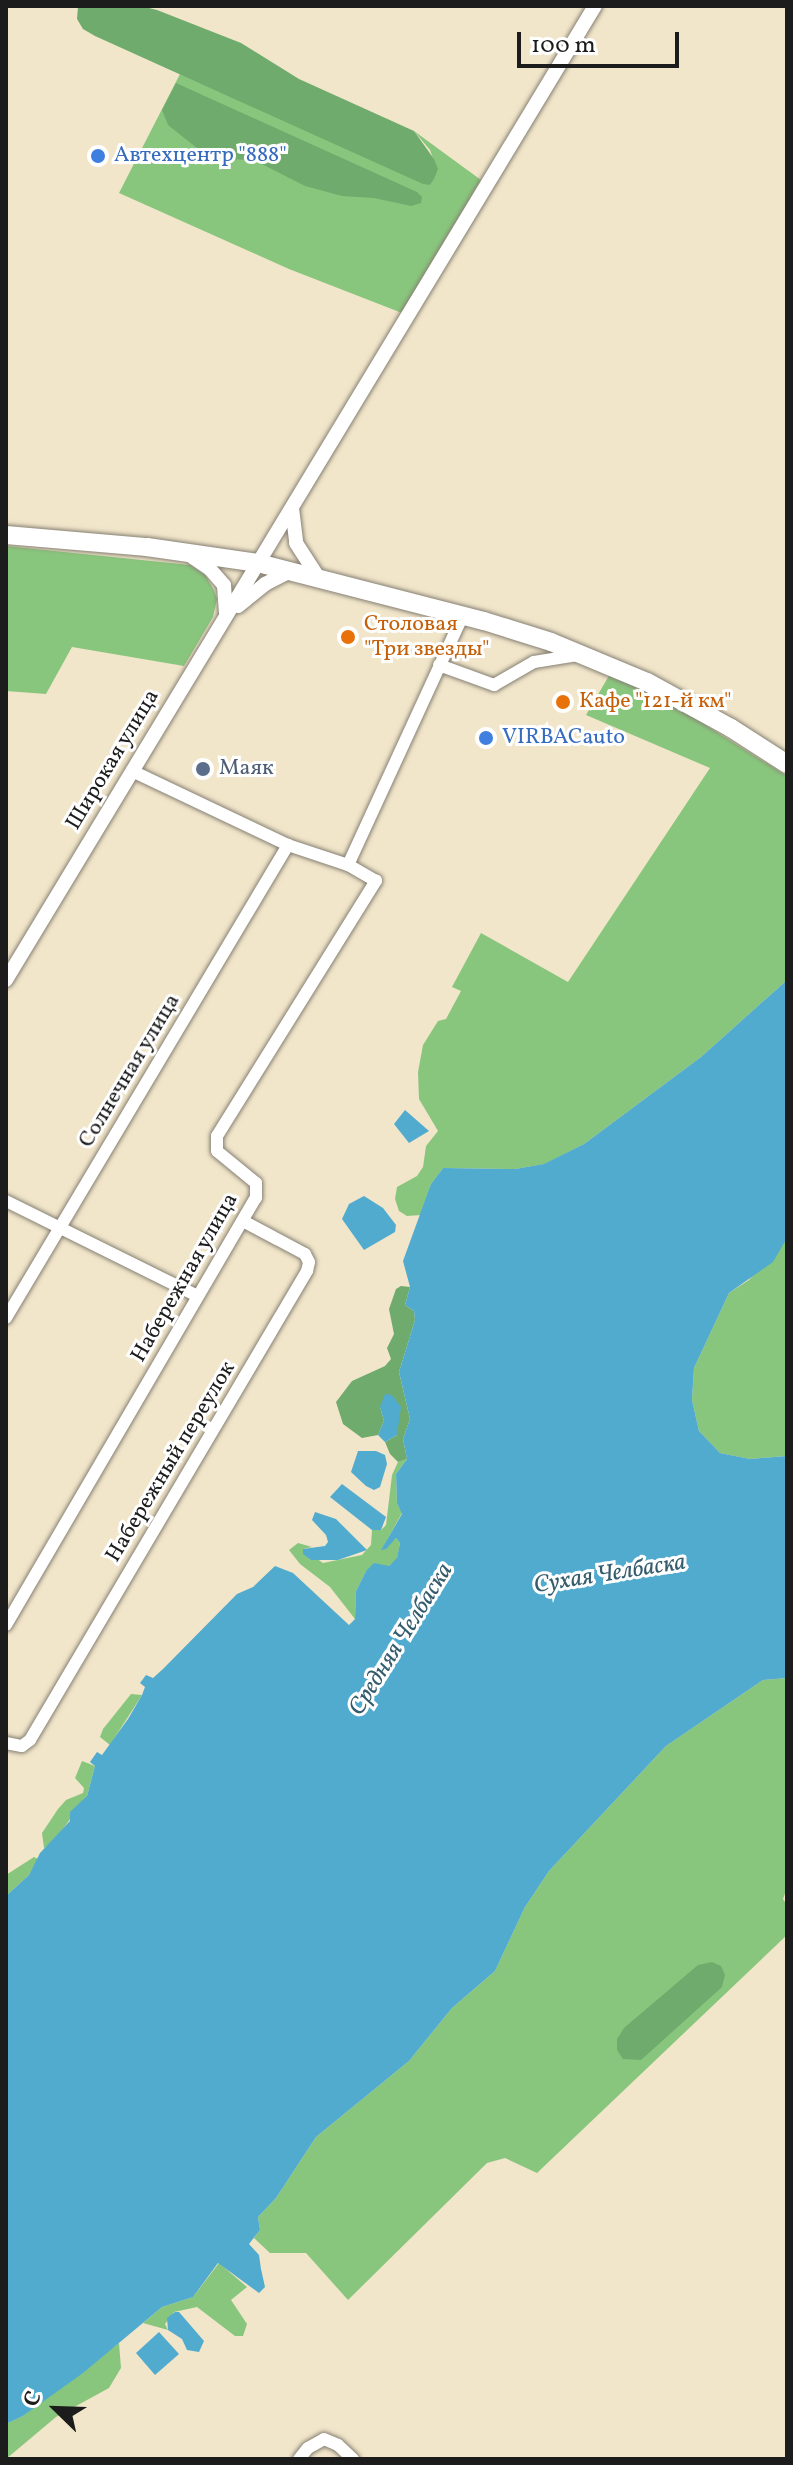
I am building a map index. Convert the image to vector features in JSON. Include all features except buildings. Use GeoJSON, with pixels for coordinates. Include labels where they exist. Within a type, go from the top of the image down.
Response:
{"type":"FeatureCollection","features":[{"type":"Feature","properties":{"kind":"main road"},"geometry":{"type":"LineString","coordinates":[[6,535],[186,552],[258,563],[463,615],[585,655],[704,713],[787,764]]}},
{"type":"Feature","properties":{"kind":"street","name":"Широкая улица"},"geometry":{"type":"LineString","coordinates":[[6,980],[595,6]]}},
{"type":"Feature","properties":{"kind":"street"},"geometry":{"type":"LineString","coordinates":[[292,507],[296,543],[318,577]]}},
{"type":"Feature","properties":{"kind":"street"},"geometry":{"type":"LineString","coordinates":[[186,552],[210,569],[224,585],[226,617]]}},
{"type":"Feature","properties":{"kind":"street"},"geometry":{"type":"LineString","coordinates":[[226,617],[265,584],[291,571]]}},
{"type":"Feature","properties":{"kind":"street"},"geometry":{"type":"LineString","coordinates":[[132,771],[288,845],[348,865],[463,615]]}},
{"type":"Feature","properties":{"kind":"street"},"geometry":{"type":"LineString","coordinates":[[439,665],[494,685],[534,662],[585,655]]}},
{"type":"Feature","properties":{"kind":"street","name":"Солнечная улица"},"geometry":{"type":"LineString","coordinates":[[6,1318],[288,845]]}},
{"type":"Feature","properties":{"kind":"street","name":"Набережная улица"},"geometry":{"type":"LineString","coordinates":[[6,1625],[256,1198],[258,1187],[222,1158],[215,1144],[217,1136],[376,881],[348,865]]}},
{"type":"Feature","properties":{"kind":"street"},"geometry":{"type":"LineString","coordinates":[[6,1201],[197,1296]]}},
{"type":"Feature","properties":{"kind":"street","name":"Набережный переулок"},"geometry":{"type":"LineString","coordinates":[[6,1744],[22,1746],[30,1740],[307,1271],[305,1254],[243,1221]]}},
{"type":"Feature","properties":{"kind":"street"},"geometry":{"type":"LineString","coordinates":[[299,2459],[308,2448],[324,2439],[338,2445],[353,2459]]}},
{"type":"Feature","properties":{"kind":"green space"},"geometry":{"type":"Polygon","coordinates":[[[78,6],[141,6],[241,43],[299,79],[414,131],[434,159],[438,169],[434,179],[430,185],[423,184],[95,36],[83,29],[77,19],[78,6]]]}},
{"type":"Feature","properties":{"kind":"green space"},"geometry":{"type":"Polygon","coordinates":[[[180,74],[430,185],[437,169],[430,150],[414,131],[481,180],[402,313],[289,269],[119,193],[180,74]]]}},
{"type":"Feature","properties":{"kind":"green space"},"geometry":{"type":"Polygon","coordinates":[[[176,83],[417,192],[422,197],[421,203],[411,206],[374,198],[342,196],[305,186],[254,160],[225,159],[202,152],[168,125],[162,110],[176,83]]]}},
{"type":"Feature","properties":{"kind":"green space"},"geometry":{"type":"Polygon","coordinates":[[[6,546],[190,565],[205,575],[214,590],[217,599],[213,617],[184,666],[72,647],[46,694],[6,691],[6,546]]]}},
{"type":"Feature","properties":{"kind":"green space"},"geometry":{"type":"Polygon","coordinates":[[[610,674],[683,711],[787,776],[787,980],[701,1057],[584,1144],[545,1164],[515,1169],[443,1168],[431,1184],[421,1215],[407,1216],[399,1211],[395,1199],[397,1187],[417,1176],[423,1167],[426,1146],[438,1131],[419,1099],[418,1072],[423,1045],[438,1021],[446,1019],[461,991],[452,987],[481,933],[568,982],[710,768],[586,715],[610,674]]]}},
{"type":"Feature","properties":{"kind":"green space"},"geometry":{"type":"Polygon","coordinates":[[[787,1238],[787,1456],[750,1459],[720,1453],[699,1431],[692,1400],[694,1368],[729,1293],[749,1280],[787,1238]]]}},
{"type":"Feature","properties":{"kind":"green space"},"geometry":{"type":"Polygon","coordinates":[[[410,1287],[405,1305],[414,1311],[415,1320],[399,1372],[410,1419],[403,1439],[407,1459],[398,1462],[385,1442],[397,1435],[380,1407],[384,1421],[378,1435],[362,1438],[343,1424],[336,1402],[352,1381],[385,1366],[391,1359],[387,1348],[394,1334],[389,1309],[396,1289],[410,1287]]]}},
{"type":"Feature","properties":{"kind":"green space"},"geometry":{"type":"Polygon","coordinates":[[[407,1459],[396,1474],[397,1503],[402,1513],[382,1549],[396,1538],[400,1543],[397,1559],[389,1566],[366,1571],[356,1591],[355,1619],[330,1587],[300,1564],[289,1550],[298,1543],[312,1547],[303,1549],[323,1563],[362,1555],[371,1545],[372,1530],[381,1530],[386,1525],[392,1475],[398,1462],[407,1459]]]}},
{"type":"Feature","properties":{"kind":"green space"},"geometry":{"type":"Polygon","coordinates":[[[787,1678],[787,1888],[783,1899],[787,1905],[787,1935],[537,2173],[505,2158],[487,2163],[348,2300],[306,2253],[270,2253],[254,2238],[260,2230],[258,2217],[276,2198],[316,2137],[409,2061],[452,2008],[495,1971],[525,1907],[549,1871],[666,1746],[763,1680],[787,1678]]]}},
{"type":"Feature","properties":{"kind":"green space"},"geometry":{"type":"Polygon","coordinates":[[[131,1694],[142,1695],[110,1745],[100,1737],[103,1729],[131,1694]]]}},
{"type":"Feature","properties":{"kind":"green space"},"geometry":{"type":"Polygon","coordinates":[[[82,1761],[95,1766],[87,1796],[52,1844],[44,1848],[42,1833],[58,1809],[66,1800],[83,1793],[84,1788],[75,1778],[82,1761]]]}},
{"type":"Feature","properties":{"kind":"green space"},"geometry":{"type":"Polygon","coordinates":[[[34,1857],[38,1859],[29,1875],[6,1896],[6,1875],[34,1857]]]}},
{"type":"Feature","properties":{"kind":"green space"},"geometry":{"type":"Polygon","coordinates":[[[712,1962],[721,1966],[725,1975],[722,1987],[641,2060],[623,2059],[617,2050],[617,2039],[624,2028],[698,1965],[712,1962]]]}},
{"type":"Feature","properties":{"kind":"green space"},"geometry":{"type":"Polygon","coordinates":[[[219,2263],[247,2287],[231,2300],[247,2324],[243,2336],[235,2336],[197,2307],[174,2312],[165,2324],[168,2330],[143,2323],[162,2307],[193,2297],[219,2263]]]}},
{"type":"Feature","properties":{"kind":"green space"},"geometry":{"type":"Polygon","coordinates":[[[119,2343],[121,2368],[109,2388],[56,2417],[6,2459],[6,2424],[23,2416],[119,2343]]]}},
{"type":"Feature","properties":{"kind":"water"},"geometry":{"type":"Polygon","coordinates":[[[787,980],[787,1238],[773,1262],[729,1293],[694,1368],[692,1400],[699,1431],[720,1453],[750,1459],[787,1456],[787,1678],[763,1680],[666,1746],[549,1871],[525,1907],[495,1971],[452,2008],[409,2061],[316,2137],[276,2198],[258,2217],[260,2230],[249,2244],[259,2255],[265,2287],[259,2293],[218,2263],[193,2297],[162,2307],[83,2373],[23,2416],[6,2424],[6,1896],[29,1875],[40,1853],[70,1821],[70,1812],[87,1796],[95,1766],[90,1762],[97,1752],[102,1755],[128,1719],[142,1695],[145,1687],[140,1683],[146,1675],[153,1678],[237,1594],[253,1587],[275,1566],[293,1573],[349,1625],[355,1619],[356,1591],[366,1571],[374,1563],[389,1566],[397,1558],[400,1543],[396,1538],[381,1550],[402,1514],[397,1503],[396,1474],[407,1459],[403,1439],[410,1419],[399,1372],[415,1320],[414,1311],[405,1305],[410,1287],[403,1261],[431,1184],[443,1168],[515,1169],[544,1164],[584,1144],[701,1057],[787,980]]]}},
{"type":"Feature","properties":{"kind":"water"},"geometry":{"type":"Polygon","coordinates":[[[405,1110],[429,1131],[409,1143],[394,1124],[405,1110]]]}},
{"type":"Feature","properties":{"kind":"water"},"geometry":{"type":"Polygon","coordinates":[[[364,1196],[383,1208],[396,1225],[395,1232],[364,1250],[342,1219],[349,1204],[364,1196]]]}},
{"type":"Feature","properties":{"kind":"water"},"geometry":{"type":"Polygon","coordinates":[[[385,1394],[392,1395],[401,1407],[397,1435],[385,1442],[378,1435],[384,1421],[380,1407],[385,1394]]]}},
{"type":"Feature","properties":{"kind":"water"},"geometry":{"type":"Polygon","coordinates":[[[358,1451],[376,1451],[385,1455],[387,1464],[380,1487],[374,1490],[366,1486],[351,1472],[358,1451]]]}},
{"type":"Feature","properties":{"kind":"water"},"geometry":{"type":"Polygon","coordinates":[[[342,1484],[386,1517],[381,1530],[372,1530],[330,1497],[342,1484]]]}},
{"type":"Feature","properties":{"kind":"water"},"geometry":{"type":"Polygon","coordinates":[[[315,1512],[336,1519],[367,1550],[338,1560],[311,1560],[303,1554],[303,1549],[325,1546],[328,1542],[326,1535],[312,1520],[315,1512]]]}},
{"type":"Feature","properties":{"kind":"water"},"geometry":{"type":"Polygon","coordinates":[[[179,2312],[204,2341],[199,2352],[187,2350],[182,2339],[168,2330],[167,2318],[179,2312]]]}},
{"type":"Feature","properties":{"kind":"water"},"geometry":{"type":"Polygon","coordinates":[[[159,2332],[179,2354],[155,2375],[136,2353],[159,2332]]]}},
{"type":"Feature","properties":{"kind":"place","name":"Автехцентр \"888\""},"geometry":{"type":"Point","coordinates":[98,156]}},
{"type":"Feature","properties":{"kind":"place","name":"Столовая \"Три звезды\""},"geometry":{"type":"Point","coordinates":[348,637]}},
{"type":"Feature","properties":{"kind":"place","name":"Кафе \"121-й км\""},"geometry":{"type":"Point","coordinates":[563,702]}},
{"type":"Feature","properties":{"kind":"place","name":"VIRBACauto"},"geometry":{"type":"Point","coordinates":[486,738]}},
{"type":"Feature","properties":{"kind":"place","name":"Маяк"},"geometry":{"type":"Point","coordinates":[203,769]}},
{"type":"Feature","properties":{"kind":"water label","name":"Сухая Челбаска"},"geometry":{"type":"Point","coordinates":[610,1575]}},
{"type":"Feature","properties":{"kind":"water label","name":"Средняя Челбаска"},"geometry":{"type":"Point","coordinates":[402,1640]}}]}
